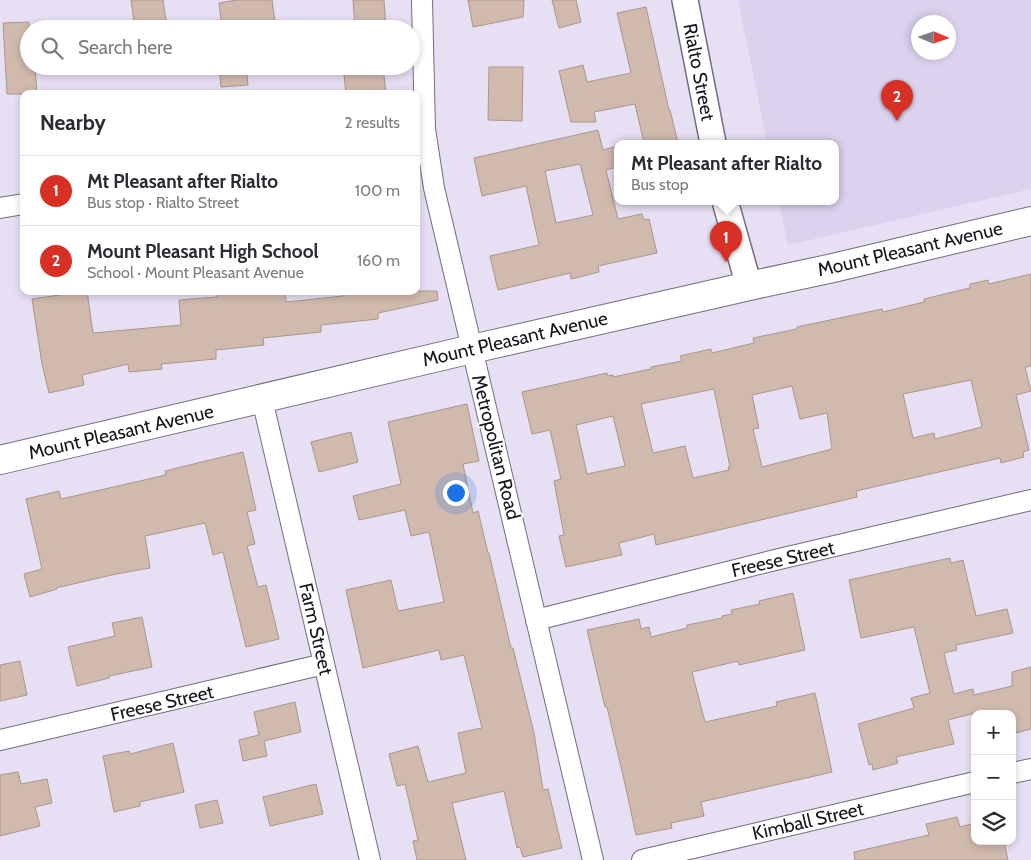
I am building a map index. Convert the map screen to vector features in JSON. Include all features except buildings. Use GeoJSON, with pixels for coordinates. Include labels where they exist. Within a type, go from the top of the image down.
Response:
{"type":"FeatureCollection","features":[{"type":"Feature","properties":{"kind":"main road","name":"Mount Pleasant Avenue"},"geometry":{"type":"LineString","coordinates":[[0,458],[1031,221]]}},
{"type":"Feature","properties":{"kind":"street","name":"Metropolitan Road"},"geometry":{"type":"LineString","coordinates":[[422,0],[426,129],[422,144],[593,860]]}},
{"type":"Feature","properties":{"kind":"street","name":"Rialto Street"},"geometry":{"type":"LineString","coordinates":[[685,0],[712,140]]}},
{"type":"Feature","properties":{"kind":"street"},"geometry":{"type":"LineString","coordinates":[[0,208],[20,205]]}},
{"type":"Feature","properties":{"kind":"street"},"geometry":{"type":"LineString","coordinates":[[726,205],[749,286]]}},
{"type":"Feature","properties":{"kind":"street","name":"Farm Street"},"geometry":{"type":"LineString","coordinates":[[262,398],[370,860]]}},
{"type":"Feature","properties":{"kind":"street","name":"Freese Street"},"geometry":{"type":"LineString","coordinates":[[536,620],[775,560],[1031,500]]}},
{"type":"Feature","properties":{"kind":"street","name":"Freese Street"},"geometry":{"type":"LineString","coordinates":[[0,740],[324,664]]}},
{"type":"Feature","properties":{"kind":"street"},"geometry":{"type":"LineString","coordinates":[[1016,772],[1031,768]]}},
{"type":"Feature","properties":{"kind":"street","name":"Kimball Street"},"geometry":{"type":"LineString","coordinates":[[642,860],[971,783]]}},
{"type":"Feature","properties":{"kind":"shaded area"},"geometry":{"type":"Polygon","coordinates":[[[738,0],[1031,0],[1031,189],[788,245],[780,205],[839,205],[839,140],[766,140],[738,0]]]}},
{"type":"Feature","properties":{"kind":"place","name":"Mount Pleasant High School"},"geometry":{"type":"Point","coordinates":[897,121]}},
{"type":"Feature","properties":{"kind":"place","name":"Mt Pleasant after Rialto"},"geometry":{"type":"Point","coordinates":[726,262]}}]}
